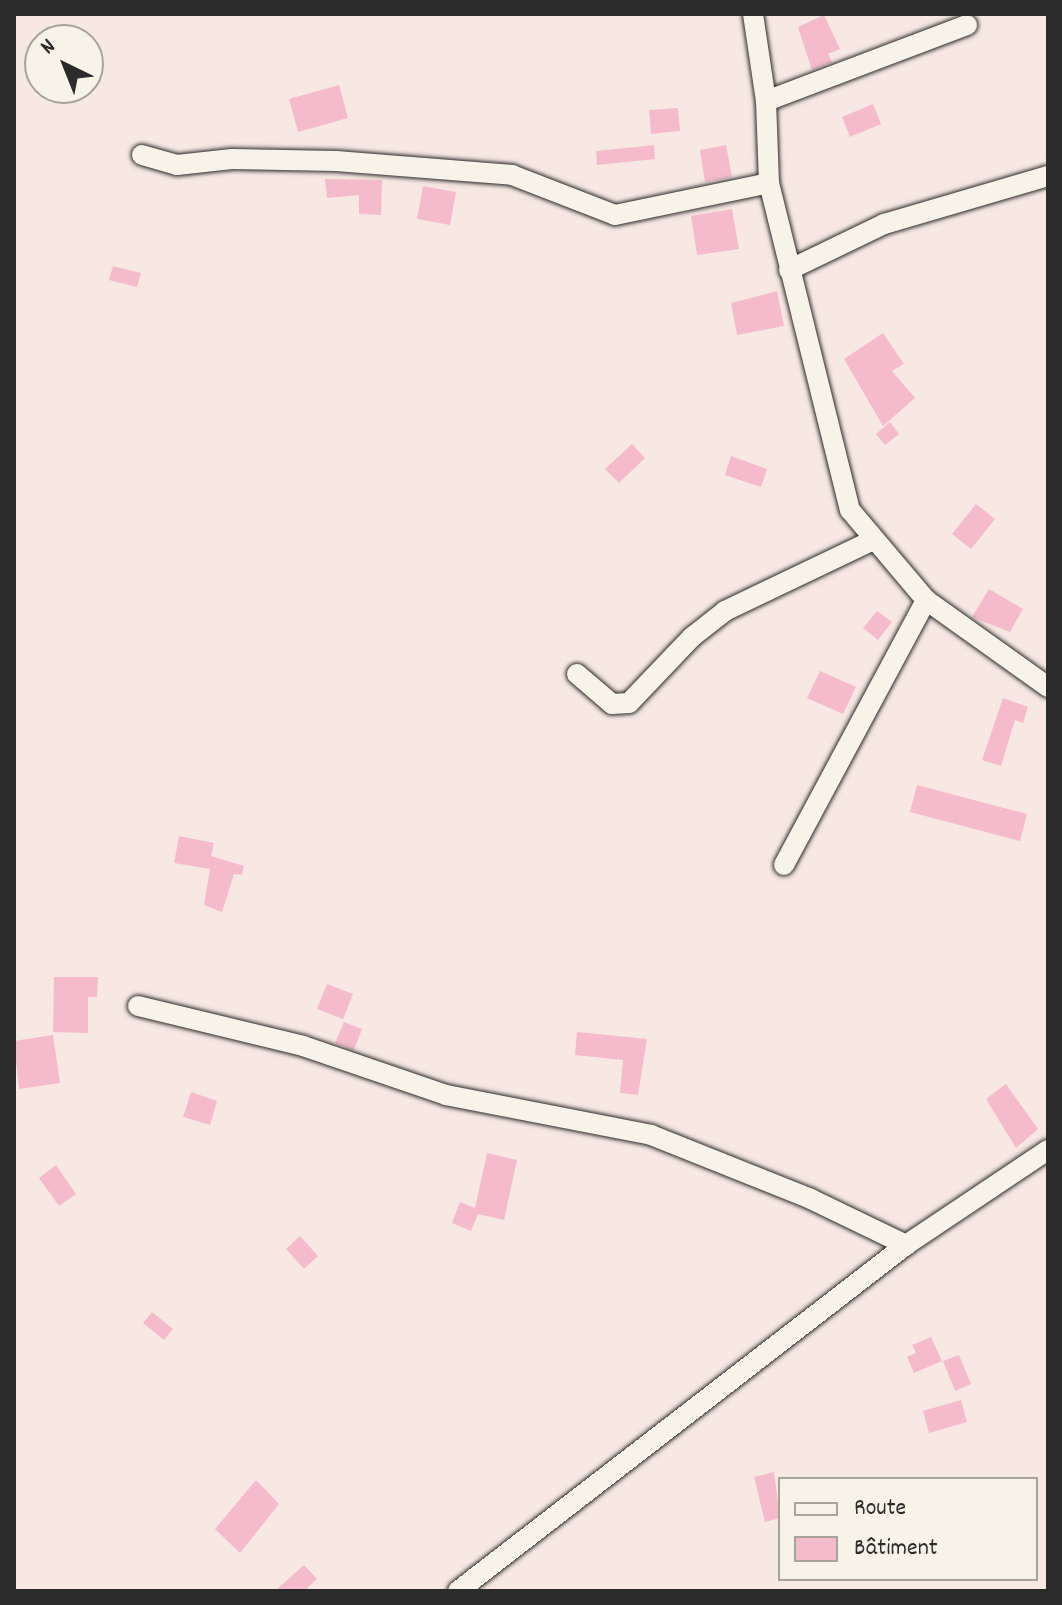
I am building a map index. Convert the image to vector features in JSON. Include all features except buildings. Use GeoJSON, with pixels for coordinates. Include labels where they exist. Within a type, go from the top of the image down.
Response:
{"type":"FeatureCollection","features":[{"type":"Feature","properties":{"kind":"street"},"geometry":{"type":"LineString","coordinates":[[753,14],[766,101],[769,183],[834,458],[850,510],[871,541],[926,600],[1048,687]]}},
{"type":"Feature","properties":{"kind":"street"},"geometry":{"type":"LineString","coordinates":[[766,101],[967,25]]}},
{"type":"Feature","properties":{"kind":"street"},"geometry":{"type":"LineString","coordinates":[[142,155],[177,165],[232,159],[336,161],[512,175],[615,215],[769,183]]}},
{"type":"Feature","properties":{"kind":"street"},"geometry":{"type":"LineString","coordinates":[[789,270],[884,224],[1048,176]]}},
{"type":"Feature","properties":{"kind":"street"},"geometry":{"type":"LineString","coordinates":[[577,674],[612,704],[629,703],[692,637],[725,611],[871,541]]}},
{"type":"Feature","properties":{"kind":"street"},"geometry":{"type":"LineString","coordinates":[[784,865],[926,600]]}},
{"type":"Feature","properties":{"kind":"street"},"geometry":{"type":"LineString","coordinates":[[138,1006],[303,1046],[446,1095],[651,1135],[811,1199],[906,1245]]}},
{"type":"Feature","properties":{"kind":"street"},"geometry":{"type":"LineString","coordinates":[[458,1591],[906,1245],[1048,1150]]}}]}
